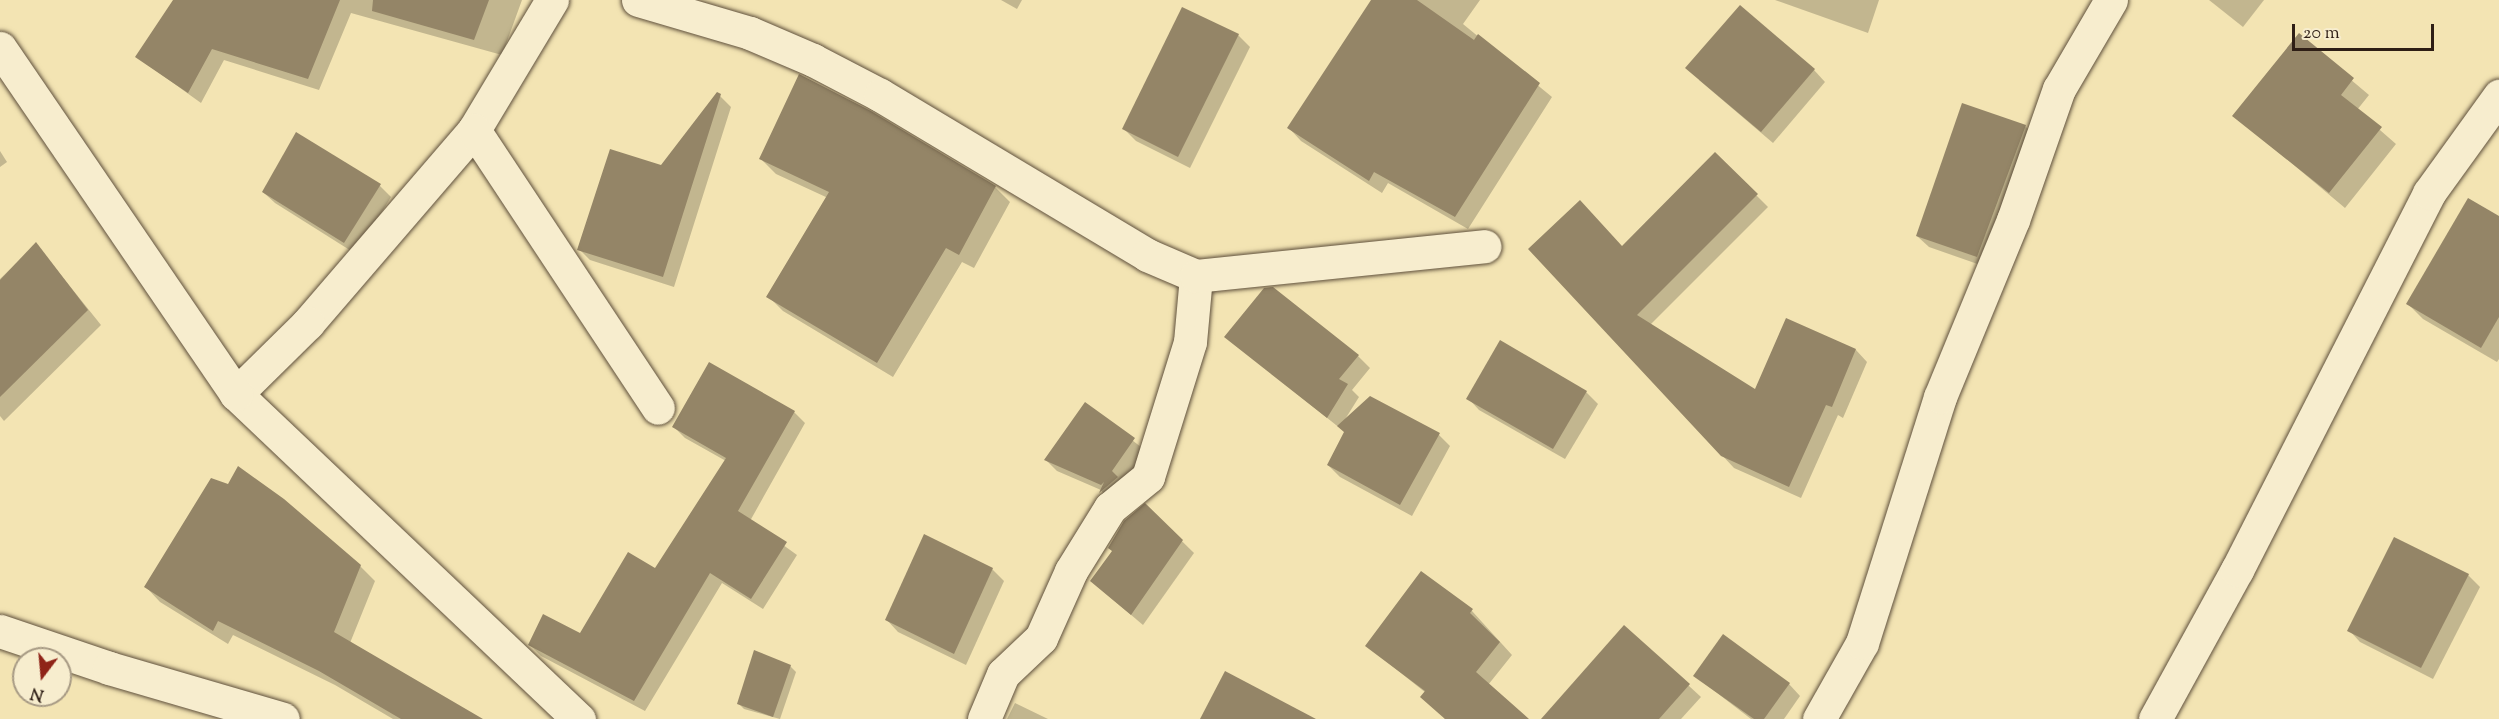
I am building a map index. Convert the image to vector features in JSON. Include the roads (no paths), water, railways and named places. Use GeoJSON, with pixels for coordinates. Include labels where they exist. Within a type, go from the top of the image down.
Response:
{"type":"FeatureCollection","features":[{"type":"Feature","properties":{"kind":"street"},"geometry":{"type":"LineString","coordinates":[[236,394],[308,323],[474,130],[552,0]]}},
{"type":"Feature","properties":{"kind":"street"},"geometry":{"type":"LineString","coordinates":[[638,0],[750,33],[813,60],[880,95],[1147,255],[1196,276],[1484,246]]}},
{"type":"Feature","properties":{"kind":"street"},"geometry":{"type":"LineString","coordinates":[[1819,719],[1862,643],[1940,397],[2013,220],[2059,89],[2111,0]]}},
{"type":"Feature","properties":{"kind":"street"},"geometry":{"type":"LineString","coordinates":[[0,48],[236,394],[579,719]]}},
{"type":"Feature","properties":{"kind":"street"},"geometry":{"type":"LineString","coordinates":[[2155,719],[2237,570],[2430,192],[2499,96]]}},
{"type":"Feature","properties":{"kind":"street"},"geometry":{"type":"LineString","coordinates":[[474,130],[658,408]]}},
{"type":"Feature","properties":{"kind":"street"},"geometry":{"type":"LineString","coordinates":[[984,719],[1003,674],[1041,638],[1071,571],[1110,508],[1148,477],[1190,342],[1196,276]]}},
{"type":"Feature","properties":{"kind":"street"},"geometry":{"type":"LineString","coordinates":[[0,631],[109,668],[283,719]]}}]}
